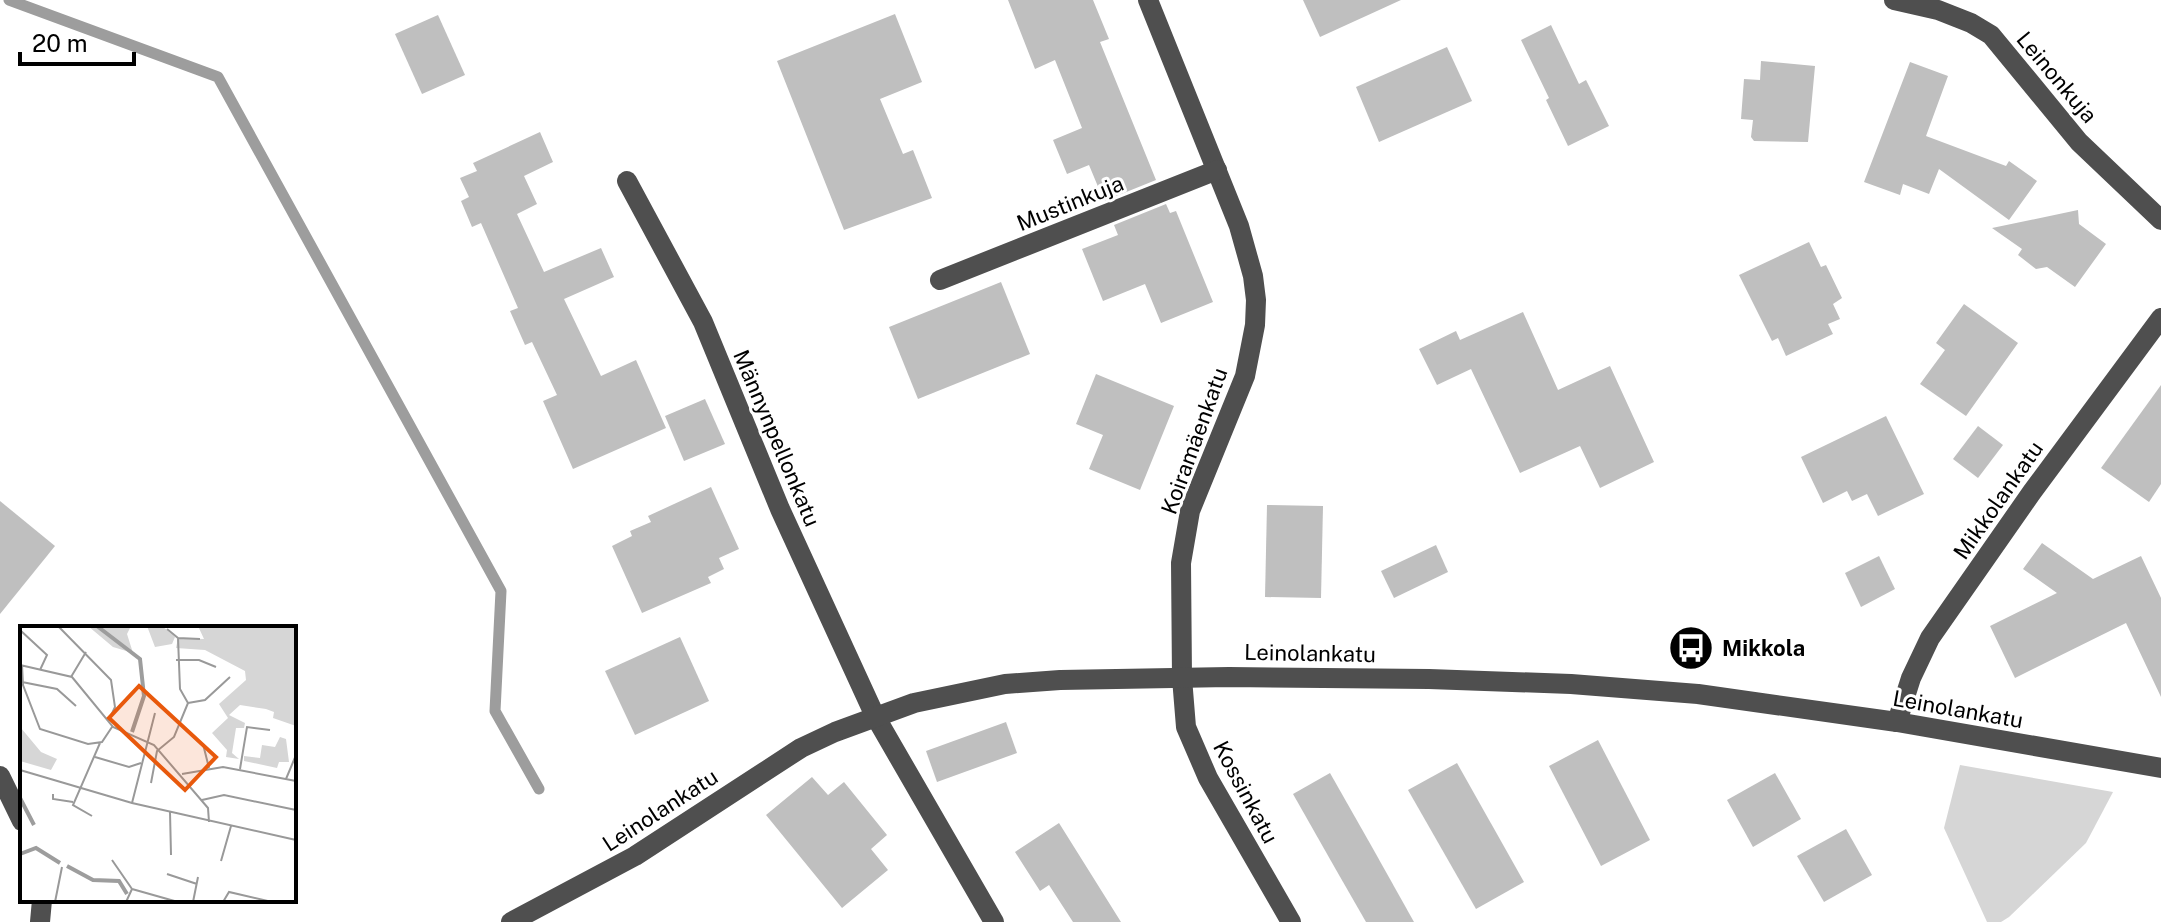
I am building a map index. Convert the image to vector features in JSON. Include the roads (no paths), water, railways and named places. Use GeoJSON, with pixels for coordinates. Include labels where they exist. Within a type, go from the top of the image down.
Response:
{"type":"FeatureCollection","features":[{"type":"Feature","properties":{"kind":"street","name":"Koiramäenkatu"},"geometry":{"type":"LineString","coordinates":[[1148,0],[1239,226],[1253,276],[1255,325],[1249,363],[1234,408],[1190,511],[1181,563],[1182,678]]}},
{"type":"Feature","properties":{"kind":"street","name":"Leinonkuja"},"geometry":{"type":"LineString","coordinates":[[1894,0],[1938,10],[1991,35],[2079,142],[2161,220]]}},
{"type":"Feature","properties":{"kind":"street","name":"Mustinkuja"},"geometry":{"type":"LineString","coordinates":[[940,280],[1217,170]]}},
{"type":"Feature","properties":{"kind":"street","name":"Männynpellonkatu"},"geometry":{"type":"LineString","coordinates":[[627,181],[703,322],[780,509],[875,716],[994,922]]}},
{"type":"Feature","properties":{"kind":"street","name":"Mikkolankatu"},"geometry":{"type":"LineString","coordinates":[[1897,722],[1911,678],[1930,638],[2032,492],[2161,318]]}},
{"type":"Feature","properties":{"kind":"street","name":"Leinolankatu"},"geometry":{"type":"LineString","coordinates":[[511,922],[635,856],[801,748],[875,716],[927,700],[1005,684],[1182,678],[1429,679],[1571,684],[1698,694],[1897,722],[2161,768]]}},
{"type":"Feature","properties":{"kind":"street","name":"Kossinkatu"},"geometry":{"type":"LineString","coordinates":[[1182,678],[1186,727],[1208,778],[1291,922]]}},
{"type":"Feature","properties":{"kind":"street"},"geometry":{"type":"LineString","coordinates":[[0,776],[20,817]]}},
{"type":"Feature","properties":{"kind":"street"},"geometry":{"type":"LineString","coordinates":[[40,922],[42,902]]}},
{"type":"Feature","properties":{"kind":"waterway"},"geometry":{"type":"LineString","coordinates":[[9,0],[218,77],[501,591],[495,711],[539,789]]}},
{"type":"Feature","properties":{"kind":"place","name":"Mikkola"},"geometry":{"type":"Point","coordinates":[1691,648]}}]}
